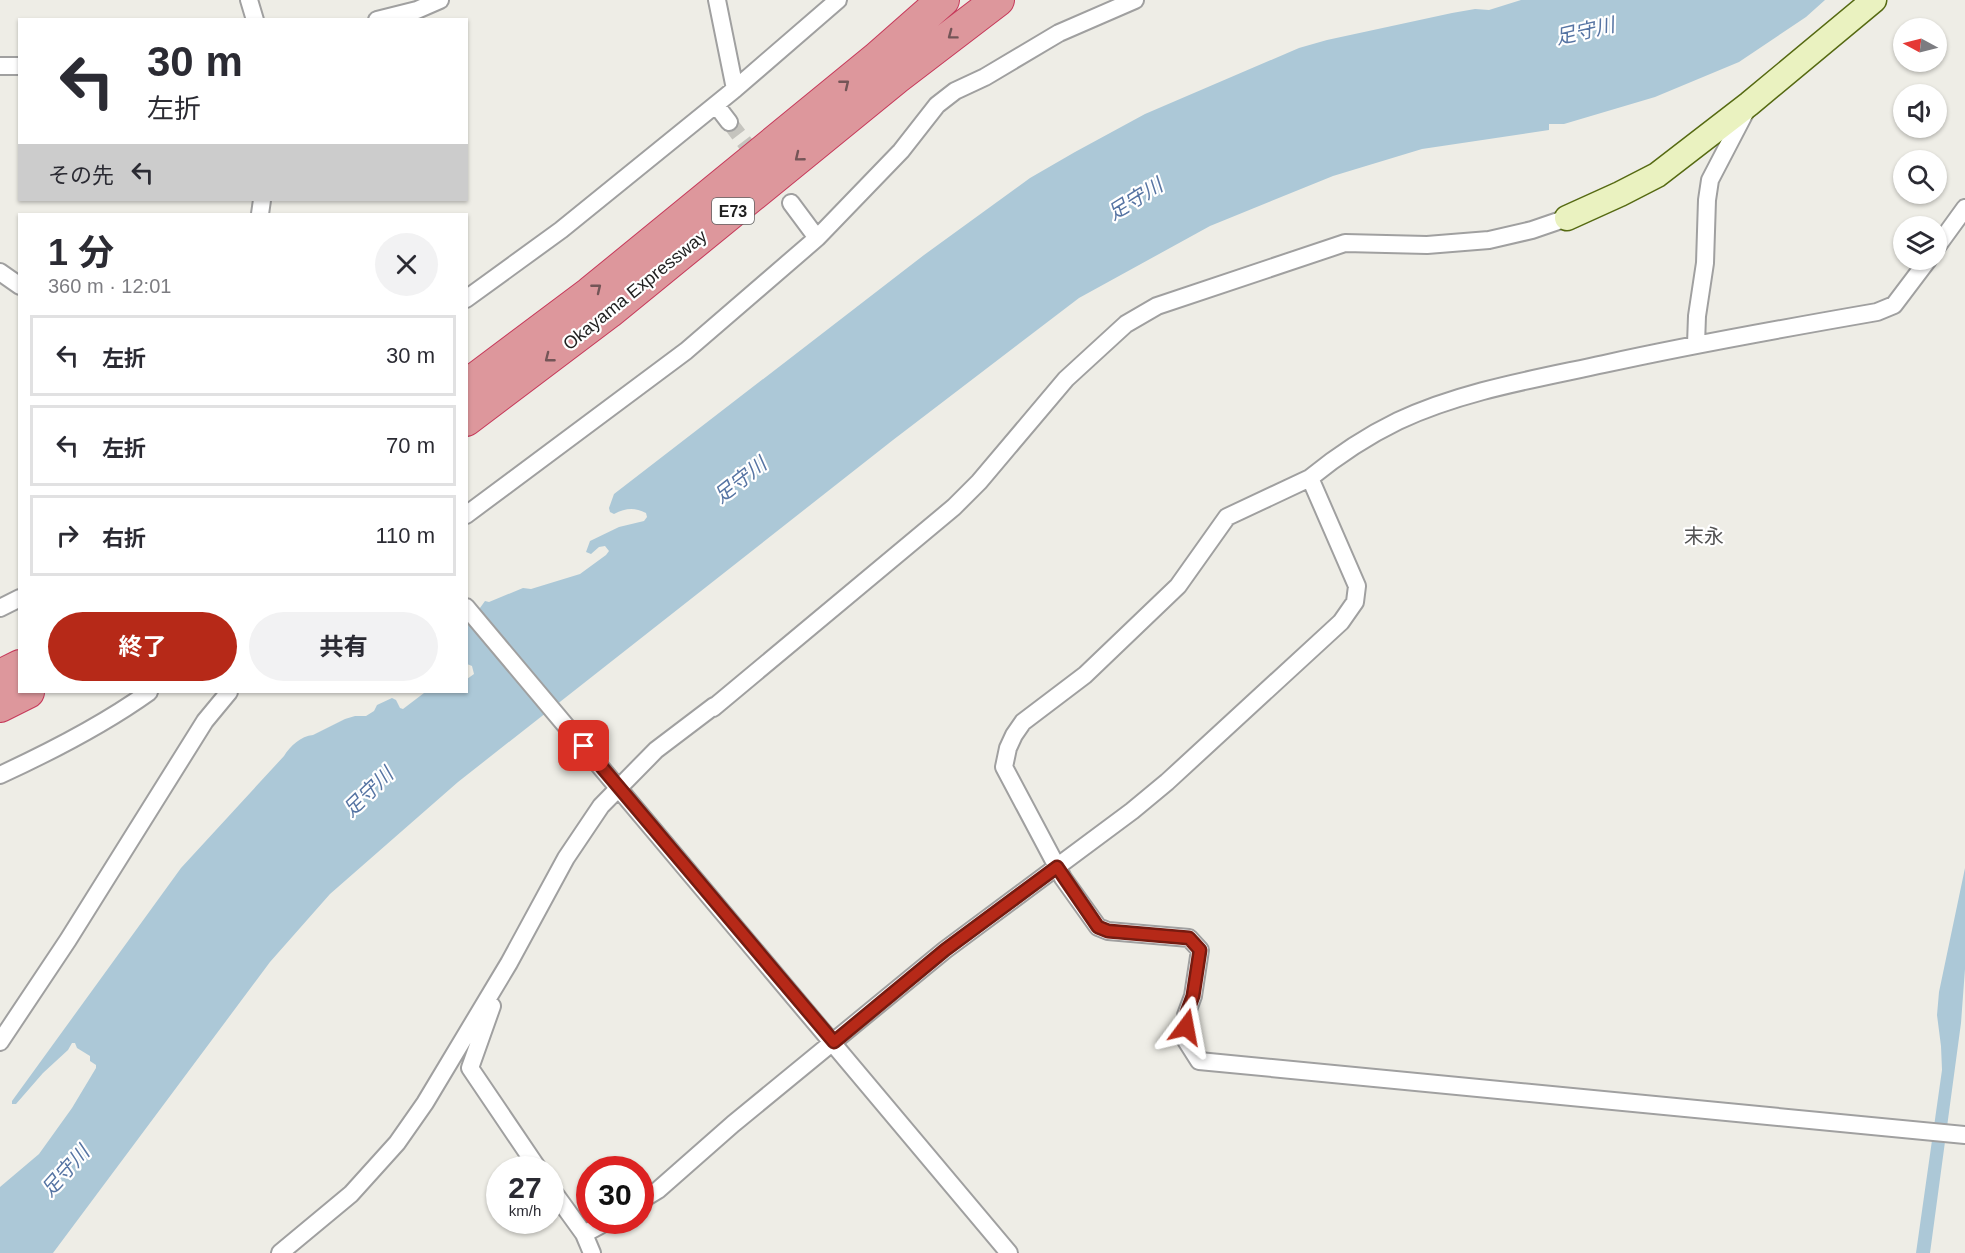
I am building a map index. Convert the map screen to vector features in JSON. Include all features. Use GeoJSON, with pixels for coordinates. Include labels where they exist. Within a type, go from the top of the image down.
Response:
{"type":"FeatureCollection","features":[{"type":"Feature","properties":{"kind":"highway"},"geometry":{"type":"LineString","coordinates":[[876,59],[943,0]]}},
{"type":"Feature","properties":{"kind":"highway"},"geometry":{"type":"LineString","coordinates":[[876,59],[956,0]]}},
{"type":"Feature","properties":{"kind":"highway","name":"Okayama Expressway"},"geometry":{"type":"LineString","coordinates":[[468,418],[609,312],[896,78],[998,0]]}},
{"type":"Feature","properties":{"kind":"highway","name":"Okayama Expressway"},"geometry":{"type":"LineString","coordinates":[[468,384],[590,293],[876,59]]}},
{"type":"Feature","properties":{"kind":"highway"},"geometry":{"type":"LineString","coordinates":[[0,676],[18,667]]}},
{"type":"Feature","properties":{"kind":"highway"},"geometry":{"type":"LineString","coordinates":[[0,706],[26,693]]}},
{"type":"Feature","properties":{"kind":"main road"},"geometry":{"type":"LineString","coordinates":[[1567,218],[1657,175],[1749,104],[1874,0]]}},
{"type":"Feature","properties":{"kind":"street"},"geometry":{"type":"LineString","coordinates":[[249,0],[254,18]]}},
{"type":"Feature","properties":{"kind":"street"},"geometry":{"type":"LineString","coordinates":[[385,18],[417,10],[440,0]]}},
{"type":"Feature","properties":{"kind":"street"},"geometry":{"type":"LineString","coordinates":[[717,0],[735,89]]}},
{"type":"Feature","properties":{"kind":"street"},"geometry":{"type":"LineString","coordinates":[[468,297],[561,230],[716,105],[838,0]]}},
{"type":"Feature","properties":{"kind":"street"},"geometry":{"type":"LineString","coordinates":[[468,514],[686,351],[817,238],[901,151],[937,105],[955,92],[1059,33],[1135,0]]}},
{"type":"Feature","properties":{"kind":"street"},"geometry":{"type":"LineString","coordinates":[[0,66],[18,66]]}},
{"type":"Feature","properties":{"kind":"street"},"geometry":{"type":"LineString","coordinates":[[1696,344],[1697,316],[1705,263],[1710,180],[1749,104]]}},
{"type":"Feature","properties":{"kind":"street"},"geometry":{"type":"LineString","coordinates":[[716,105],[729,122]]}},
{"type":"Feature","properties":{"kind":"street"},"geometry":{"type":"LineString","coordinates":[[791,203],[817,238]]}},
{"type":"Feature","properties":{"kind":"street"},"geometry":{"type":"LineString","coordinates":[[1947,233],[1965,208]]}},
{"type":"Feature","properties":{"kind":"street"},"geometry":{"type":"LineString","coordinates":[[280,1253],[351,1194],[397,1143],[425,1104],[509,963],[566,858],[616,784],[714,706],[713,708],[954,507],[979,482],[1066,378],[1109,339],[1157,306],[1345,243],[1427,244],[1480,241],[1532,230],[1567,218]]}},
{"type":"Feature","properties":{"kind":"street"},"geometry":{"type":"LineString","coordinates":[[1920,270],[1894,305],[1877,312],[1696,344],[1509,385],[1428,409],[1398,421],[1365,439],[1310,478],[1227,517],[1178,586],[1085,675],[1023,722],[1014,735],[1004,759],[1004,767],[1057,867],[1098,927],[1108,931],[1189,938],[1200,950],[1193,996],[1186,1015],[1185,1039],[1199,1061],[1948,1133]]}},
{"type":"Feature","properties":{"kind":"street"},"geometry":{"type":"LineString","coordinates":[[0,272],[18,285]]}},
{"type":"Feature","properties":{"kind":"street"},"geometry":{"type":"LineString","coordinates":[[654,1192],[945,950],[1167,782],[1341,622],[1355,602],[1357,586],[1310,478]]}},
{"type":"Feature","properties":{"kind":"street"},"geometry":{"type":"LineString","coordinates":[[0,608],[18,598]]}},
{"type":"Feature","properties":{"kind":"street"},"geometry":{"type":"LineString","coordinates":[[468,609],[1010,1253]]}},
{"type":"Feature","properties":{"kind":"street"},"geometry":{"type":"LineString","coordinates":[[0,775],[56,750],[148,693]]}},
{"type":"Feature","properties":{"kind":"street"},"geometry":{"type":"LineString","coordinates":[[0,1042],[68,940],[205,721],[228,693]]}},
{"type":"Feature","properties":{"kind":"street"},"geometry":{"type":"LineString","coordinates":[[509,963],[470,1068],[530,1156]]}},
{"type":"Feature","properties":{"kind":"street"},"geometry":{"type":"LineString","coordinates":[[564,1206],[576,1223]]}},
{"type":"Feature","properties":{"kind":"street"},"geometry":{"type":"LineString","coordinates":[[584,1234],[592,1253]]}},
{"type":"Feature","properties":{"kind":"water","name":"足守川"},"geometry":{"type":"Polygon","coordinates":[[[1521,0],[1825,0],[1806,17],[1739,62],[1655,97],[1564,124],[1549,124],[1549,130],[1422,149],[1333,176],[1210,226],[1079,298],[893,440],[458,782],[330,894],[270,962],[53,1253],[0,1253],[0,1187],[39,1154],[72,1108],[96,1065],[90,1061],[90,1056],[72,1043],[16,1104],[12,1104],[12,1101],[181,868],[296,742],[345,719],[366,716],[374,711],[377,705],[392,698],[403,709],[424,693],[468,693],[468,678],[474,674],[472,666],[468,664],[468,625],[485,601],[489,602],[523,588],[531,589],[580,574],[606,555],[609,551],[605,546],[599,547],[591,554],[586,552],[590,541],[619,527],[644,521],[647,517],[646,513],[634,509],[626,509],[614,514],[610,512],[609,508],[614,494],[924,255],[1030,178],[1145,114],[1299,48],[1452,13],[1475,9],[1489,10],[1521,0]]]}},
{"type":"Feature","properties":{"kind":"water"},"geometry":{"type":"Polygon","coordinates":[[[1965,868],[1965,969],[1961,1023],[1930,1253],[1916,1253],[1942,1070],[1937,1015],[1939,992],[1965,868]]]}},
{"type":"Feature","properties":{"kind":"tunnel"},"geometry":{"type":"LineString","coordinates":[[729,122],[791,203]]}},
{"type":"Feature","properties":{"kind":"district","name":"末永"},"geometry":{"type":"Point","coordinates":[1704,536]}},
{"type":"Feature","properties":{"kind":"route"},"geometry":{"type":"LineString","coordinates":[[584,746],[834,1042],[945,950],[1057,867],[1098,927],[1108,931],[1189,938],[1200,950],[1193,996],[1186,1015],[1186,1027]]}}]}
